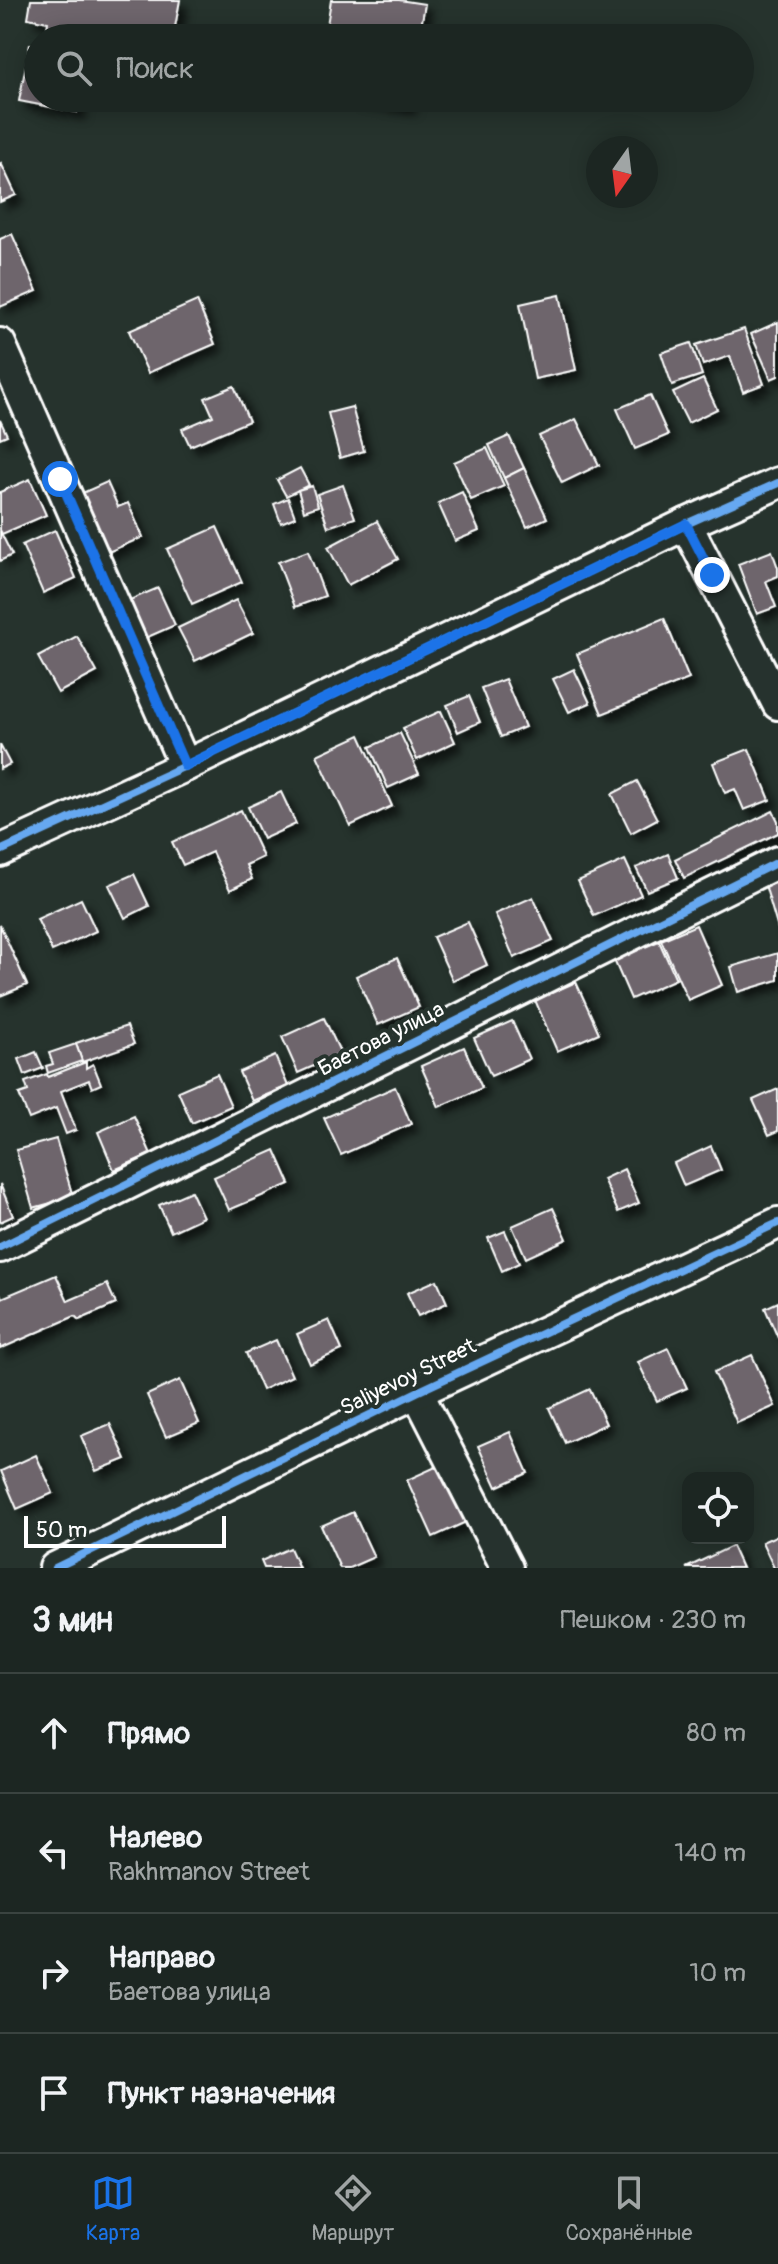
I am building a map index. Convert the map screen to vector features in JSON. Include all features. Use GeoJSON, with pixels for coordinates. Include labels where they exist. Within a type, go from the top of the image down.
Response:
{"type":"FeatureCollection","features":[{"type":"Feature","properties":{"kind":"street"},"geometry":{"type":"LineString","coordinates":[[3,359],[185,766]]}},
{"type":"Feature","properties":{"kind":"street"},"geometry":{"type":"LineString","coordinates":[[0,851],[778,483]]}},
{"type":"Feature","properties":{"kind":"street"},"geometry":{"type":"LineString","coordinates":[[686,524],[778,704]]}},
{"type":"Feature","properties":{"kind":"street","name":"Баетова улица"},"geometry":{"type":"LineString","coordinates":[[0,1247],[778,862]]}},
{"type":"Feature","properties":{"kind":"street","name":"Saliyevoy Street"},"geometry":{"type":"LineString","coordinates":[[55,1568],[417,1392],[778,1223]]}},
{"type":"Feature","properties":{"kind":"street"},"geometry":{"type":"LineString","coordinates":[[417,1392],[507,1568]]}},
{"type":"Feature","properties":{"kind":"building"},"geometry":{"type":"Polygon","coordinates":[[[31,0],[180,0],[176,24],[48,24],[28,18],[31,0]]]}},
{"type":"Feature","properties":{"kind":"building"},"geometry":{"type":"Polygon","coordinates":[[[331,0],[399,0],[425,4],[421,24],[327,24],[331,0]]]}},
{"type":"Feature","properties":{"kind":"building"},"geometry":{"type":"Polygon","coordinates":[[[24,75],[24,102],[19,101],[24,75]]]}},
{"type":"Feature","properties":{"kind":"building"},"geometry":{"type":"Polygon","coordinates":[[[0,164],[16,195],[0,202],[0,164]]]}},
{"type":"Feature","properties":{"kind":"building"},"geometry":{"type":"Polygon","coordinates":[[[12,234],[37,291],[0,307],[0,239],[12,234]]]}},
{"type":"Feature","properties":{"kind":"building"},"geometry":{"type":"Polygon","coordinates":[[[560,295],[576,370],[535,379],[520,304],[560,295]]]}},
{"type":"Feature","properties":{"kind":"building"},"geometry":{"type":"Polygon","coordinates":[[[197,301],[215,344],[148,373],[129,331],[197,301]]]}},
{"type":"Feature","properties":{"kind":"building"},"geometry":{"type":"Polygon","coordinates":[[[778,322],[778,376],[771,379],[751,334],[778,322]]]}},
{"type":"Feature","properties":{"kind":"building"},"geometry":{"type":"Polygon","coordinates":[[[744,329],[764,384],[743,392],[730,356],[703,365],[696,345],[744,329]]]}},
{"type":"Feature","properties":{"kind":"building"},"geometry":{"type":"Polygon","coordinates":[[[691,343],[702,375],[672,385],[661,353],[691,343]]]}},
{"type":"Feature","properties":{"kind":"building"},"geometry":{"type":"Polygon","coordinates":[[[703,379],[717,409],[688,423],[673,393],[703,379]]]}},
{"type":"Feature","properties":{"kind":"building"},"geometry":{"type":"Polygon","coordinates":[[[234,386],[249,421],[190,446],[182,429],[213,416],[205,398],[234,386]]]}},
{"type":"Feature","properties":{"kind":"building"},"geometry":{"type":"Polygon","coordinates":[[[650,395],[668,435],[635,449],[617,409],[650,395]]]}},
{"type":"Feature","properties":{"kind":"building"},"geometry":{"type":"Polygon","coordinates":[[[352,407],[364,451],[340,458],[328,413],[352,407]]]}},
{"type":"Feature","properties":{"kind":"building"},"geometry":{"type":"Polygon","coordinates":[[[576,419],[599,465],[562,483],[539,436],[576,419]]]}},
{"type":"Feature","properties":{"kind":"building"},"geometry":{"type":"Polygon","coordinates":[[[0,420],[7,435],[0,438],[0,420]]]}},
{"type":"Feature","properties":{"kind":"building"},"geometry":{"type":"Polygon","coordinates":[[[509,436],[524,468],[504,478],[489,445],[509,436]]]}},
{"type":"Feature","properties":{"kind":"building"},"geometry":{"type":"Polygon","coordinates":[[[487,448],[504,486],[471,500],[454,462],[487,448]]]}},
{"type":"Feature","properties":{"kind":"building"},"geometry":{"type":"Polygon","coordinates":[[[300,468],[309,485],[286,496],[277,480],[300,468]]]}},
{"type":"Feature","properties":{"kind":"building"},"geometry":{"type":"Polygon","coordinates":[[[524,468],[547,518],[527,527],[504,478],[524,468]]]}},
{"type":"Feature","properties":{"kind":"building"},"geometry":{"type":"Polygon","coordinates":[[[30,479],[46,515],[2,534],[0,492],[30,479]]]}},
{"type":"Feature","properties":{"kind":"building"},"geometry":{"type":"Polygon","coordinates":[[[107,482],[118,507],[128,503],[143,537],[106,553],[80,494],[107,482]]]}},
{"type":"Feature","properties":{"kind":"building"},"geometry":{"type":"Polygon","coordinates":[[[343,485],[355,518],[328,527],[317,494],[343,485]]]}},
{"type":"Feature","properties":{"kind":"building"},"geometry":{"type":"Polygon","coordinates":[[[312,486],[318,506],[304,511],[298,490],[312,486]]]}},
{"type":"Feature","properties":{"kind":"building"},"geometry":{"type":"Polygon","coordinates":[[[462,492],[479,531],[455,541],[438,503],[462,492]]]}},
{"type":"Feature","properties":{"kind":"building"},"geometry":{"type":"Polygon","coordinates":[[[288,498],[295,517],[281,523],[274,504],[288,498]]]}},
{"type":"Feature","properties":{"kind":"building"},"geometry":{"type":"Polygon","coordinates":[[[377,521],[398,559],[348,585],[328,547],[377,521]]]}},
{"type":"Feature","properties":{"kind":"building"},"geometry":{"type":"Polygon","coordinates":[[[217,527],[242,582],[192,604],[167,549],[217,527]]]}},
{"type":"Feature","properties":{"kind":"building"},"geometry":{"type":"Polygon","coordinates":[[[55,530],[76,578],[43,593],[22,545],[55,530]]]}},
{"type":"Feature","properties":{"kind":"building"},"geometry":{"type":"Polygon","coordinates":[[[0,531],[12,555],[0,561],[0,531]]]}},
{"type":"Feature","properties":{"kind":"building"},"geometry":{"type":"Polygon","coordinates":[[[308,551],[325,596],[295,607],[278,562],[308,551]]]}},
{"type":"Feature","properties":{"kind":"building"},"geometry":{"type":"Polygon","coordinates":[[[772,551],[778,576],[766,581],[776,607],[757,614],[738,564],[772,551]]]}},
{"type":"Feature","properties":{"kind":"building"},"geometry":{"type":"Polygon","coordinates":[[[158,588],[175,625],[141,640],[125,602],[158,588]]]}},
{"type":"Feature","properties":{"kind":"building"},"geometry":{"type":"Polygon","coordinates":[[[236,600],[253,633],[195,661],[178,628],[236,600]]]}},
{"type":"Feature","properties":{"kind":"building"},"geometry":{"type":"Polygon","coordinates":[[[664,618],[689,679],[602,714],[577,654],[664,618]]]}},
{"type":"Feature","properties":{"kind":"building"},"geometry":{"type":"Polygon","coordinates":[[[77,636],[97,672],[58,693],[38,657],[77,636]]]}},
{"type":"Feature","properties":{"kind":"building"},"geometry":{"type":"Polygon","coordinates":[[[574,669],[590,703],[569,712],[553,679],[574,669]]]}},
{"type":"Feature","properties":{"kind":"building"},"geometry":{"type":"Polygon","coordinates":[[[505,679],[525,727],[501,737],[481,688],[505,679]]]}},
{"type":"Feature","properties":{"kind":"building"},"geometry":{"type":"Polygon","coordinates":[[[469,696],[480,722],[458,732],[447,705],[469,696]]]}},
{"type":"Feature","properties":{"kind":"building"},"geometry":{"type":"Polygon","coordinates":[[[441,711],[455,742],[417,760],[403,728],[441,711]]]}},
{"type":"Feature","properties":{"kind":"building"},"geometry":{"type":"Polygon","coordinates":[[[400,733],[419,774],[388,788],[370,747],[400,733]]]}},
{"type":"Feature","properties":{"kind":"building"},"geometry":{"type":"Polygon","coordinates":[[[360,735],[392,806],[350,826],[317,755],[360,735]]]}},
{"type":"Feature","properties":{"kind":"building"},"geometry":{"type":"Polygon","coordinates":[[[0,745],[10,764],[0,769],[0,745]]]}},
{"type":"Feature","properties":{"kind":"building"},"geometry":{"type":"Polygon","coordinates":[[[749,749],[770,800],[744,810],[735,789],[725,793],[713,763],[749,749]]]}},
{"type":"Feature","properties":{"kind":"building"},"geometry":{"type":"Polygon","coordinates":[[[637,781],[657,819],[631,833],[612,794],[637,781]]]}},
{"type":"Feature","properties":{"kind":"building"},"geometry":{"type":"Polygon","coordinates":[[[281,792],[296,824],[263,839],[248,807],[281,792]]]}},
{"type":"Feature","properties":{"kind":"building"},"geometry":{"type":"Polygon","coordinates":[[[241,810],[263,857],[246,865],[252,879],[230,890],[212,852],[183,865],[172,842],[241,810]]]}},
{"type":"Feature","properties":{"kind":"building"},"geometry":{"type":"Polygon","coordinates":[[[773,811],[778,821],[778,833],[684,878],[675,859],[773,811]]]}},
{"type":"Feature","properties":{"kind":"building"},"geometry":{"type":"Polygon","coordinates":[[[668,854],[678,878],[647,891],[636,868],[668,854]]]}},
{"type":"Feature","properties":{"kind":"building"},"geometry":{"type":"Polygon","coordinates":[[[625,860],[641,895],[594,916],[578,881],[625,860]]]}},
{"type":"Feature","properties":{"kind":"building"},"geometry":{"type":"Polygon","coordinates":[[[134,874],[149,906],[125,918],[109,885],[134,874]]]}},
{"type":"Feature","properties":{"kind":"building"},"geometry":{"type":"Polygon","coordinates":[[[778,874],[778,929],[763,878],[778,874]]]}},
{"type":"Feature","properties":{"kind":"building"},"geometry":{"type":"Polygon","coordinates":[[[533,897],[553,941],[514,958],[495,914],[533,897]]]}},
{"type":"Feature","properties":{"kind":"building"},"geometry":{"type":"Polygon","coordinates":[[[81,899],[96,931],[52,951],[37,919],[81,899]]]}},
{"type":"Feature","properties":{"kind":"building"},"geometry":{"type":"Polygon","coordinates":[[[468,922],[487,965],[453,981],[433,937],[468,922]]]}},
{"type":"Feature","properties":{"kind":"building"},"geometry":{"type":"Polygon","coordinates":[[[0,925],[27,985],[0,996],[0,925]]]}},
{"type":"Feature","properties":{"kind":"building"},"geometry":{"type":"Polygon","coordinates":[[[696,925],[722,985],[688,1000],[661,940],[696,925]]]}},
{"type":"Feature","properties":{"kind":"building"},"geometry":{"type":"Polygon","coordinates":[[[659,941],[676,979],[631,999],[614,960],[659,941]]]}},
{"type":"Feature","properties":{"kind":"building"},"geometry":{"type":"Polygon","coordinates":[[[778,953],[778,980],[738,992],[731,967],[778,953]]]}},
{"type":"Feature","properties":{"kind":"building"},"geometry":{"type":"Polygon","coordinates":[[[397,958],[419,1007],[378,1025],[356,976],[397,958]]]}},
{"type":"Feature","properties":{"kind":"building"},"geometry":{"type":"Polygon","coordinates":[[[576,982],[599,1033],[557,1051],[535,1000],[576,982]]]}},
{"type":"Feature","properties":{"kind":"building"},"geometry":{"type":"Polygon","coordinates":[[[324,1018],[341,1054],[298,1073],[282,1037],[324,1018]]]}},
{"type":"Feature","properties":{"kind":"building"},"geometry":{"type":"Polygon","coordinates":[[[512,1021],[529,1059],[491,1076],[474,1038],[512,1021]]]}},
{"type":"Feature","properties":{"kind":"building"},"geometry":{"type":"Polygon","coordinates":[[[127,1026],[134,1044],[82,1062],[76,1043],[127,1026]]]}},
{"type":"Feature","properties":{"kind":"building"},"geometry":{"type":"Polygon","coordinates":[[[76,1044],[82,1061],[48,1073],[46,1066],[53,1064],[49,1053],[76,1044]]]}},
{"type":"Feature","properties":{"kind":"building"},"geometry":{"type":"Polygon","coordinates":[[[464,1047],[482,1088],[439,1107],[421,1066],[464,1047]]]}},
{"type":"Feature","properties":{"kind":"building"},"geometry":{"type":"Polygon","coordinates":[[[36,1052],[43,1068],[25,1075],[19,1059],[36,1052]]]}},
{"type":"Feature","properties":{"kind":"building"},"geometry":{"type":"Polygon","coordinates":[[[275,1056],[288,1086],[252,1101],[239,1072],[275,1056]]]}},
{"type":"Feature","properties":{"kind":"building"},"geometry":{"type":"Polygon","coordinates":[[[86,1062],[86,1068],[93,1064],[101,1084],[92,1088],[89,1080],[61,1091],[76,1130],[66,1134],[56,1108],[29,1119],[19,1094],[28,1091],[25,1082],[47,1074],[48,1077],[86,1062]]]}},
{"type":"Feature","properties":{"kind":"building"},"geometry":{"type":"Polygon","coordinates":[[[217,1074],[231,1106],[192,1123],[178,1091],[217,1074]]]}},
{"type":"Feature","properties":{"kind":"building"},"geometry":{"type":"Polygon","coordinates":[[[395,1087],[411,1124],[341,1155],[324,1118],[395,1087]]]}},
{"type":"Feature","properties":{"kind":"building"},"geometry":{"type":"Polygon","coordinates":[[[778,1089],[778,1131],[769,1135],[753,1100],[778,1089]]]}},
{"type":"Feature","properties":{"kind":"building"},"geometry":{"type":"Polygon","coordinates":[[[134,1116],[151,1154],[114,1170],[98,1132],[134,1116]]]}},
{"type":"Feature","properties":{"kind":"building"},"geometry":{"type":"Polygon","coordinates":[[[56,1139],[73,1197],[33,1208],[16,1150],[56,1139]]]}},
{"type":"Feature","properties":{"kind":"building"},"geometry":{"type":"Polygon","coordinates":[[[711,1146],[721,1170],[684,1186],[674,1163],[711,1146]]]}},
{"type":"Feature","properties":{"kind":"building"},"geometry":{"type":"Polygon","coordinates":[[[275,1150],[290,1184],[229,1210],[214,1177],[275,1150]]]}},
{"type":"Feature","properties":{"kind":"building"},"geometry":{"type":"Polygon","coordinates":[[[624,1169],[639,1203],[618,1212],[603,1179],[624,1169]]]}},
{"type":"Feature","properties":{"kind":"building"},"geometry":{"type":"Polygon","coordinates":[[[0,1184],[13,1216],[0,1222],[0,1184]]]}},
{"type":"Feature","properties":{"kind":"building"},"geometry":{"type":"Polygon","coordinates":[[[191,1191],[203,1217],[171,1232],[159,1205],[191,1191]]]}},
{"type":"Feature","properties":{"kind":"building"},"geometry":{"type":"Polygon","coordinates":[[[553,1208],[567,1239],[526,1258],[512,1226],[553,1208]]]}},
{"type":"Feature","properties":{"kind":"building"},"geometry":{"type":"Polygon","coordinates":[[[505,1231],[519,1263],[502,1271],[488,1238],[505,1231]]]}},
{"type":"Feature","properties":{"kind":"building"},"geometry":{"type":"Polygon","coordinates":[[[56,1275],[68,1301],[107,1284],[116,1304],[79,1320],[75,1316],[0,1349],[0,1293],[2,1298],[56,1275]]]}},
{"type":"Feature","properties":{"kind":"building"},"geometry":{"type":"Polygon","coordinates":[[[437,1280],[447,1303],[418,1316],[407,1293],[437,1280]]]}},
{"type":"Feature","properties":{"kind":"building"},"geometry":{"type":"Polygon","coordinates":[[[778,1302],[778,1338],[765,1308],[778,1302]]]}},
{"type":"Feature","properties":{"kind":"building"},"geometry":{"type":"Polygon","coordinates":[[[329,1320],[342,1350],[310,1364],[297,1334],[329,1320]]]}},
{"type":"Feature","properties":{"kind":"building"},"geometry":{"type":"Polygon","coordinates":[[[276,1340],[292,1376],[262,1390],[246,1353],[276,1340]]]}},
{"type":"Feature","properties":{"kind":"building"},"geometry":{"type":"Polygon","coordinates":[[[668,1348],[687,1388],[657,1401],[638,1362],[668,1348]]]}},
{"type":"Feature","properties":{"kind":"building"},"geometry":{"type":"Polygon","coordinates":[[[752,1355],[775,1406],[737,1423],[714,1372],[752,1355]]]}},
{"type":"Feature","properties":{"kind":"building"},"geometry":{"type":"Polygon","coordinates":[[[180,1380],[199,1423],[166,1437],[147,1395],[180,1380]]]}},
{"type":"Feature","properties":{"kind":"building"},"geometry":{"type":"Polygon","coordinates":[[[590,1389],[606,1424],[565,1443],[549,1408],[590,1389]]]}},
{"type":"Feature","properties":{"kind":"building"},"geometry":{"type":"Polygon","coordinates":[[[110,1424],[126,1459],[96,1471],[81,1436],[110,1424]]]}},
{"type":"Feature","properties":{"kind":"building"},"geometry":{"type":"Polygon","coordinates":[[[510,1432],[528,1473],[497,1487],[478,1446],[510,1432]]]}},
{"type":"Feature","properties":{"kind":"building"},"geometry":{"type":"Polygon","coordinates":[[[36,1455],[53,1493],[17,1509],[1,1471],[36,1455]]]}},
{"type":"Feature","properties":{"kind":"building"},"geometry":{"type":"Polygon","coordinates":[[[440,1465],[466,1522],[433,1537],[407,1480],[440,1465]]]}},
{"type":"Feature","properties":{"kind":"building"},"geometry":{"type":"Polygon","coordinates":[[[353,1512],[374,1557],[349,1568],[340,1568],[321,1526],[353,1512]]]}},
{"type":"Feature","properties":{"kind":"building"},"geometry":{"type":"Polygon","coordinates":[[[778,1535],[778,1568],[774,1568],[762,1542],[778,1535]]]}},
{"type":"Feature","properties":{"kind":"building"},"geometry":{"type":"Polygon","coordinates":[[[732,1546],[742,1568],[686,1568],[732,1546]]]}},
{"type":"Feature","properties":{"kind":"building"},"geometry":{"type":"Polygon","coordinates":[[[290,1548],[299,1568],[264,1568],[261,1561],[290,1548]]]}},
{"type":"Feature","properties":{"kind":"cycle path"},"geometry":{"type":"LineString","coordinates":[[0,851],[778,483]]}},
{"type":"Feature","properties":{"kind":"cycle path"},"geometry":{"type":"LineString","coordinates":[[0,1247],[778,862]]}},
{"type":"Feature","properties":{"kind":"cycle path"},"geometry":{"type":"LineString","coordinates":[[55,1568],[417,1392],[778,1223]]}},
{"type":"Feature","properties":{"kind":"route"},"geometry":{"type":"LineString","coordinates":[[60,479],[185,766],[686,524],[712,575]]}}]}
